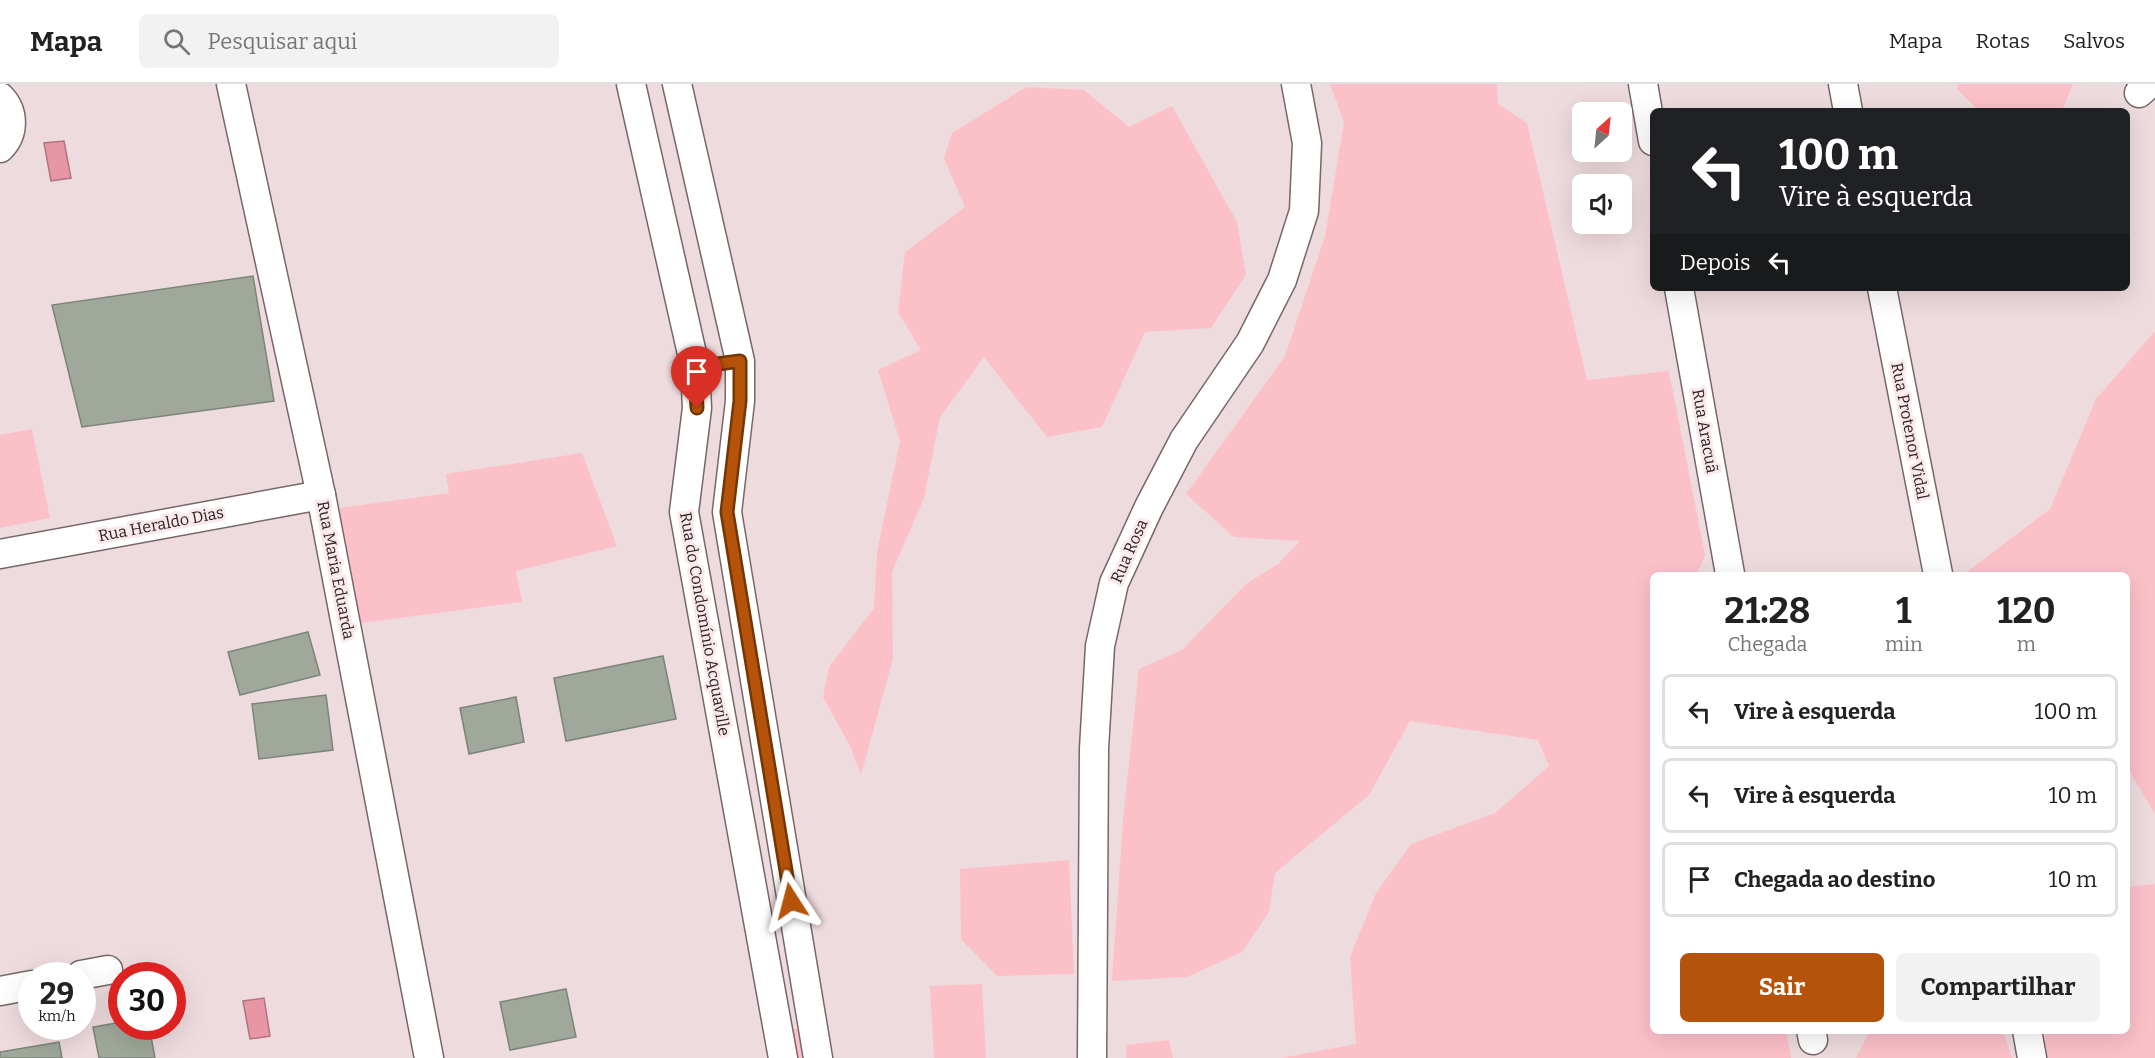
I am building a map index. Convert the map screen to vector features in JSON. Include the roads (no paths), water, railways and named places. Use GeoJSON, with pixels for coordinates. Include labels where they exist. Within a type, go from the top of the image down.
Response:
{"type":"FeatureCollection","features":[{"type":"Feature","properties":{"kind":"street","name":"Rua Maria Eduarda"},"geometry":{"type":"LineString","coordinates":[[231,84],[321,495],[429,1058]]}},
{"type":"Feature","properties":{"kind":"street","name":"Rua do Condomínio Acquaville"},"geometry":{"type":"LineString","coordinates":[[631,84],[695,367],[697,408],[684,512],[783,1058]]}},
{"type":"Feature","properties":{"kind":"street","name":"Rua Rosa"},"geometry":{"type":"LineString","coordinates":[[1092,1058],[1094,749],[1100,646],[1114,583],[1149,507],[1184,440],[1250,343],[1282,280],[1304,211],[1307,143],[1296,84]]}},
{"type":"Feature","properties":{"kind":"street"},"geometry":{"type":"LineString","coordinates":[[1643,84],[1650,124]]}},
{"type":"Feature","properties":{"kind":"street"},"geometry":{"type":"LineString","coordinates":[[1843,84],[1847,108]]}},
{"type":"Feature","properties":{"kind":"street"},"geometry":{"type":"LineString","coordinates":[[0,96],[9,108],[11,120],[10,132],[0,148]]}},
{"type":"Feature","properties":{"kind":"street"},"geometry":{"type":"LineString","coordinates":[[639,120],[679,97],[740,361],[740,401],[727,512],[809,1015],[818,1058]]}},
{"type":"Feature","properties":{"kind":"street","name":"Rua Aracuã"},"geometry":{"type":"LineString","coordinates":[[1680,291],[1730,572]]}},
{"type":"Feature","properties":{"kind":"street","name":"Rua Protenor Vidal"},"geometry":{"type":"LineString","coordinates":[[1883,291],[1938,572]]}},
{"type":"Feature","properties":{"kind":"street"},"geometry":{"type":"LineString","coordinates":[[695,367],[740,361]]}},
{"type":"Feature","properties":{"kind":"street","name":"Rua Heraldo Dias"},"geometry":{"type":"LineString","coordinates":[[0,554],[321,495]]}},
{"type":"Feature","properties":{"kind":"street"},"geometry":{"type":"LineString","coordinates":[[718,704],[758,695]]}},
{"type":"Feature","properties":{"kind":"street"},"geometry":{"type":"LineString","coordinates":[[0,991],[18,988]]}},
{"type":"Feature","properties":{"kind":"street"},"geometry":{"type":"LineString","coordinates":[[776,1022],[809,1015]]}},
{"type":"Feature","properties":{"kind":"street"},"geometry":{"type":"LineString","coordinates":[[2028,1034],[2032,1058]]}}]}
